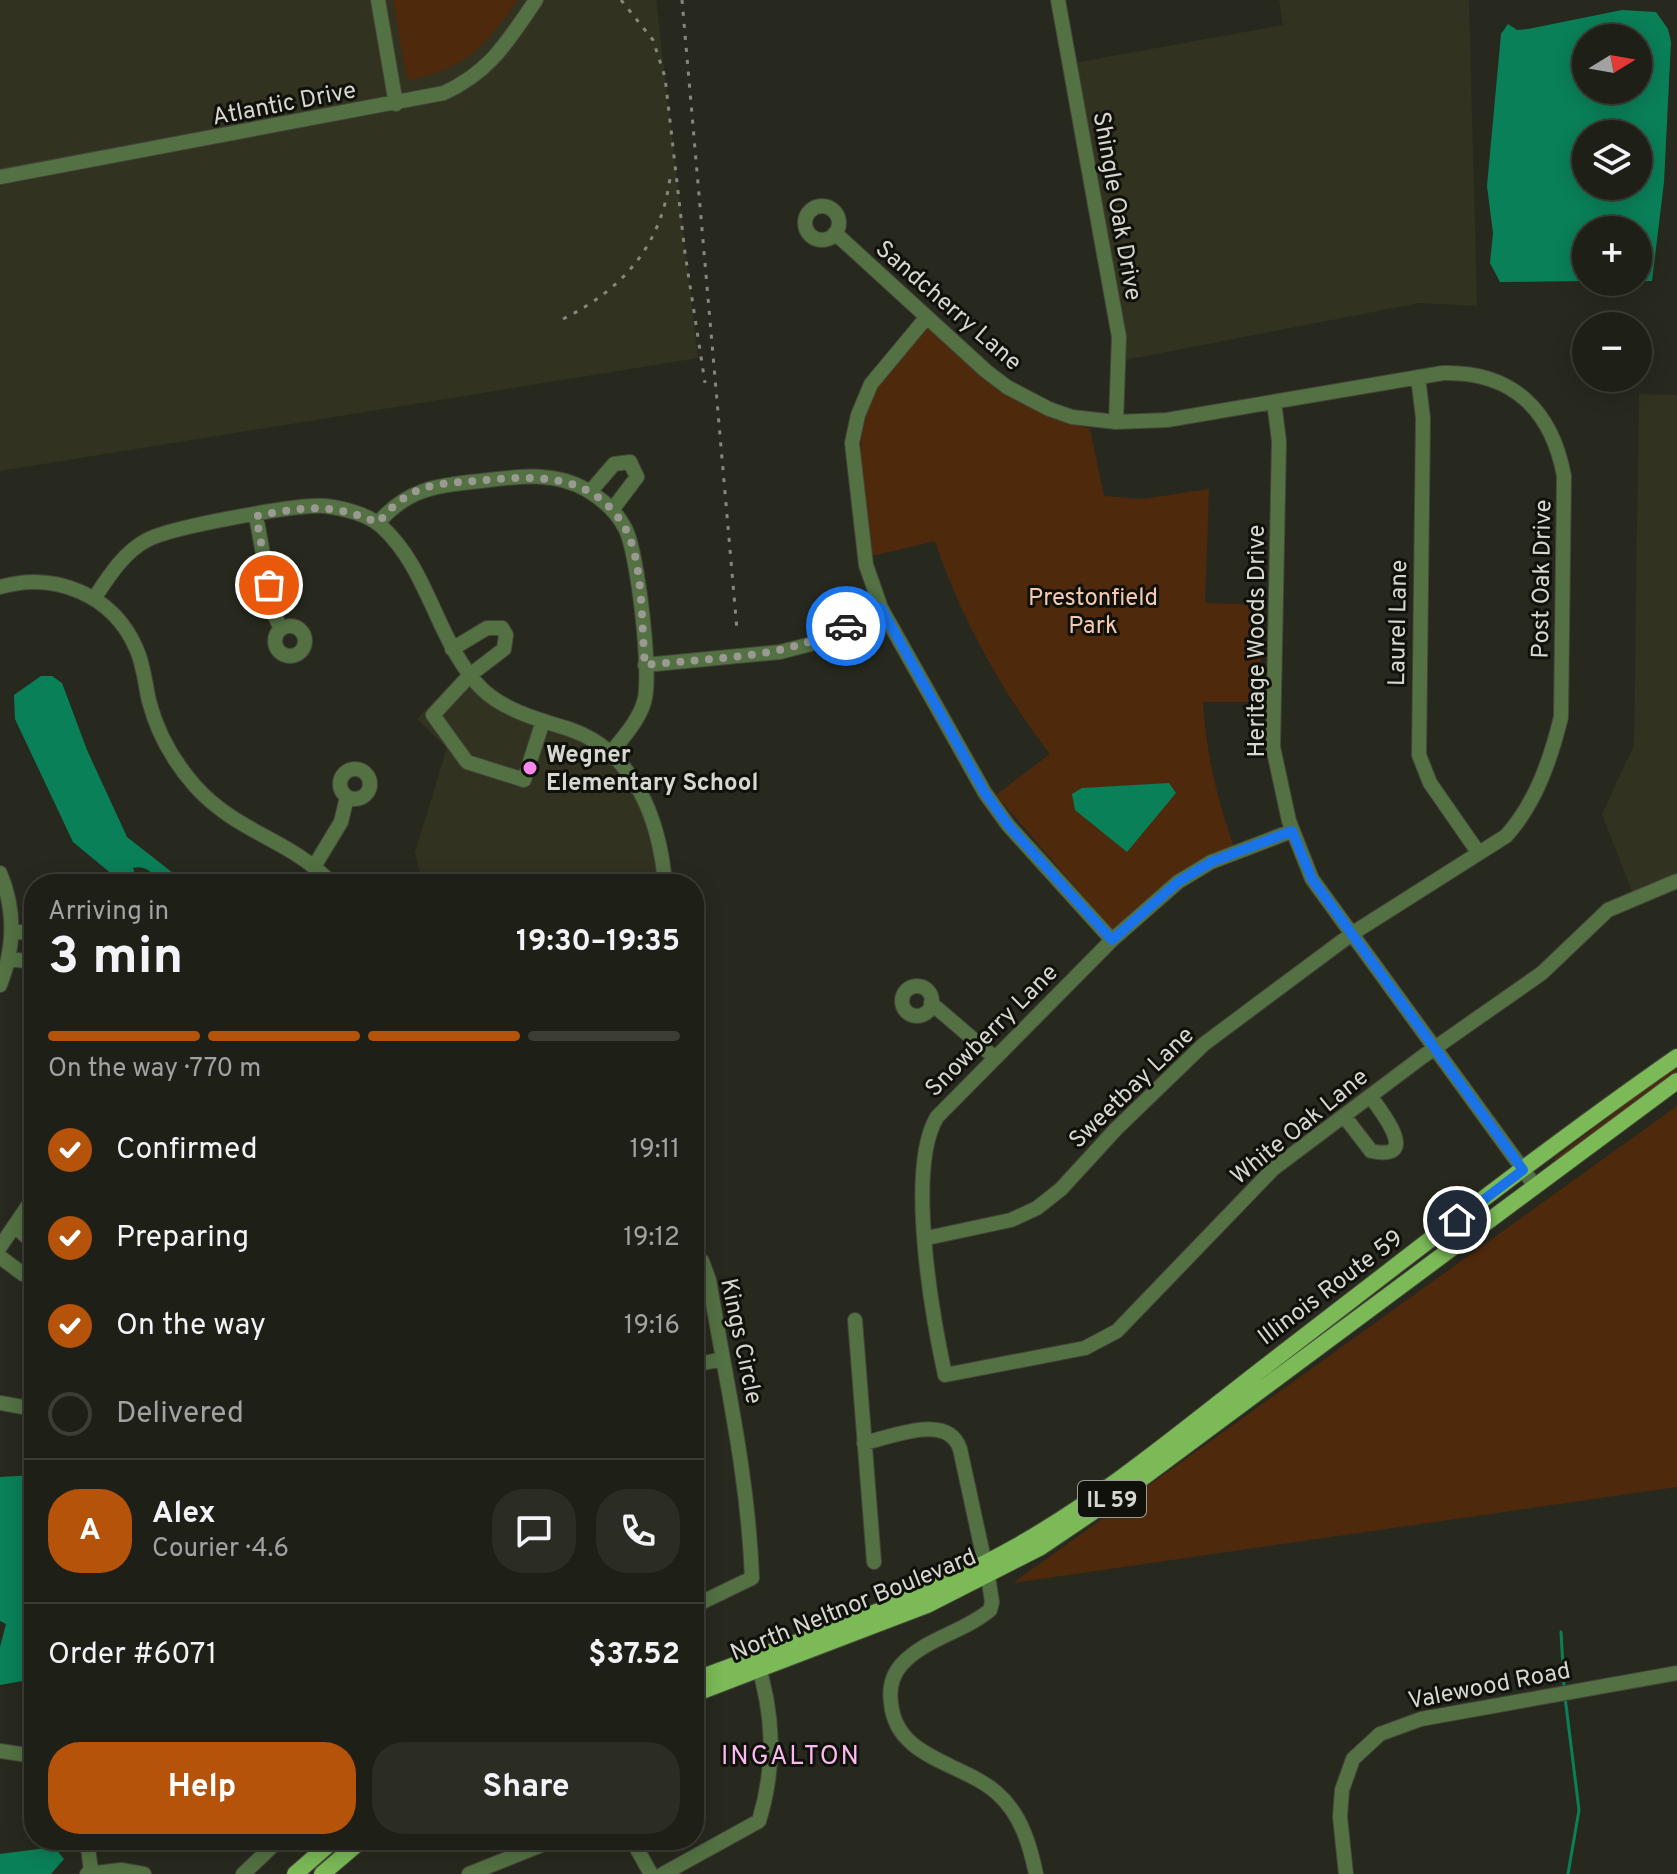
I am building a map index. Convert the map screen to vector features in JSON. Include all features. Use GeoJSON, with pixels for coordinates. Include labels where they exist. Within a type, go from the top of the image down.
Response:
{"type":"FeatureCollection","features":[{"type":"Feature","properties":{"kind":"main road","name":"Illinois Route 59"},"geometry":{"type":"LineString","coordinates":[[1244,1383],[1677,1057]]}},
{"type":"Feature","properties":{"kind":"main road","name":"Illinois Route 59"},"geometry":{"type":"LineString","coordinates":[[1340,1332],[1677,1081]]}},
{"type":"Feature","properties":{"kind":"main road","name":"North Neltnor Boulevard"},"geometry":{"type":"LineString","coordinates":[[704,1689],[758,1663],[987,1570],[1096,1511],[1340,1332]]}},
{"type":"Feature","properties":{"kind":"main road","name":"North Neltnor Boulevard"},"geometry":{"type":"LineString","coordinates":[[987,1570],[1113,1484],[1244,1383]]}},
{"type":"Feature","properties":{"kind":"main road","name":"North Neltnor Boulevard"},"geometry":{"type":"LineString","coordinates":[[704,1677],[758,1663]]}},
{"type":"Feature","properties":{"kind":"main road"},"geometry":{"type":"LineString","coordinates":[[295,1874],[323,1850]]}},
{"type":"Feature","properties":{"kind":"main road"},"geometry":{"type":"LineString","coordinates":[[322,1874],[350,1850]]}},
{"type":"Feature","properties":{"kind":"street"},"geometry":{"type":"LineString","coordinates":[[378,0],[396,104]]}},
{"type":"Feature","properties":{"kind":"street","name":"Atlantic Drive"},"geometry":{"type":"LineString","coordinates":[[0,177],[444,93],[474,79],[502,50],[536,0]]}},
{"type":"Feature","properties":{"kind":"street","name":"Shingle Oak Drive"},"geometry":{"type":"LineString","coordinates":[[1058,0],[1119,337],[1116,422]]}},
{"type":"Feature","properties":{"kind":"street","name":"Sandcherry Lane"},"geometry":{"type":"LineString","coordinates":[[835,233],[986,371],[1026,398],[1072,417],[1116,422],[1167,420],[1274,402]]}},
{"type":"Feature","properties":{"kind":"street"},"geometry":{"type":"LineString","coordinates":[[926,318],[871,384],[862,401],[852,443],[866,565],[881,608],[985,793],[1008,825],[1112,940]]}},
{"type":"Feature","properties":{"kind":"street","name":"Post Oak Drive"},"geometry":{"type":"LineString","coordinates":[[1274,402],[1418,377],[1464,373],[1489,379],[1511,389],[1531,404],[1547,424],[1559,450],[1564,476],[1561,717],[1556,746],[1520,821],[1506,836],[1353,933]]}},
{"type":"Feature","properties":{"kind":"street","name":"Laurel Lane"},"geometry":{"type":"LineString","coordinates":[[1418,377],[1423,418],[1419,755],[1430,783],[1478,852]]}},
{"type":"Feature","properties":{"kind":"street","name":"Heritage Woods Drive"},"geometry":{"type":"LineString","coordinates":[[1274,402],[1279,441],[1273,747],[1292,831],[1312,879],[1437,1047],[1535,1186]]}},
{"type":"Feature","properties":{"kind":"street"},"geometry":{"type":"LineString","coordinates":[[590,492],[614,464],[630,462],[636,469],[636,481],[612,510]]}},
{"type":"Feature","properties":{"kind":"street"},"geometry":{"type":"LineString","coordinates":[[378,523],[409,495],[439,484],[542,476],[570,482],[590,492],[612,510],[625,528],[633,551],[645,665],[643,706],[611,753]]}},
{"type":"Feature","properties":{"kind":"street"},"geometry":{"type":"LineString","coordinates":[[95,597],[128,553],[148,539],[256,516],[323,506],[347,510],[378,523],[409,559],[452,649],[485,692],[543,721],[574,730],[611,753],[650,808],[660,842],[664,874]]}},
{"type":"Feature","properties":{"kind":"street"},"geometry":{"type":"LineString","coordinates":[[256,516],[274,614],[281,629]]}},
{"type":"Feature","properties":{"kind":"street"},"geometry":{"type":"LineString","coordinates":[[0,587],[45,582],[95,597],[123,626],[135,646],[159,730],[194,785],[233,822],[315,865],[323,874]]}},
{"type":"Feature","properties":{"kind":"street"},"geometry":{"type":"LineString","coordinates":[[645,665],[780,652],[815,643],[881,608]]}},
{"type":"Feature","properties":{"kind":"street"},"geometry":{"type":"LineString","coordinates":[[452,649],[487,628],[502,628],[507,644],[470,675],[433,715],[467,762],[524,780],[543,721]]}},
{"type":"Feature","properties":{"kind":"street"},"geometry":{"type":"LineString","coordinates":[[315,865],[341,822],[347,797]]}},
{"type":"Feature","properties":{"kind":"street","name":"Snowberry Lane"},"geometry":{"type":"LineString","coordinates":[[945,1375],[935,1331],[922,1185],[928,1132],[937,1117],[1112,940],[1178,882],[1211,862],[1292,831]]}},
{"type":"Feature","properties":{"kind":"street"},"geometry":{"type":"LineString","coordinates":[[0,873],[9,900],[12,931],[9,959],[0,985]]}},
{"type":"Feature","properties":{"kind":"street","name":"White Oak Lane"},"geometry":{"type":"LineString","coordinates":[[945,1375],[1085,1348],[1117,1331],[1255,1185],[1370,1096],[1542,973],[1608,910],[1677,881]]}},
{"type":"Feature","properties":{"kind":"street"},"geometry":{"type":"LineString","coordinates":[[12,931],[24,933]]}},
{"type":"Feature","properties":{"kind":"street","name":"Sweetbay Lane"},"geometry":{"type":"LineString","coordinates":[[927,1238],[1011,1220],[1037,1208],[1061,1189],[1116,1129],[1204,1044],[1353,933]]}},
{"type":"Feature","properties":{"kind":"street"},"geometry":{"type":"LineString","coordinates":[[9,959],[24,961]]}},
{"type":"Feature","properties":{"kind":"street"},"geometry":{"type":"LineString","coordinates":[[931,1003],[994,1057]]}},
{"type":"Feature","properties":{"kind":"street"},"geometry":{"type":"LineString","coordinates":[[1344,1116],[1371,1151],[1388,1152],[1397,1140],[1394,1128],[1370,1096]]}},
{"type":"Feature","properties":{"kind":"street"},"geometry":{"type":"LineString","coordinates":[[0,1247],[24,1214]]}},
{"type":"Feature","properties":{"kind":"street"},"geometry":{"type":"LineString","coordinates":[[16,1227],[24,1235]]}},
{"type":"Feature","properties":{"kind":"street"},"geometry":{"type":"LineString","coordinates":[[0,1257],[24,1274]]}},
{"type":"Feature","properties":{"kind":"street","name":"Kings Circle"},"geometry":{"type":"LineString","coordinates":[[704,1266],[740,1440],[750,1514],[752,1578],[704,1601]]}},
{"type":"Feature","properties":{"kind":"street"},"geometry":{"type":"LineString","coordinates":[[855,1320],[874,1562]]}},
{"type":"Feature","properties":{"kind":"street"},"geometry":{"type":"LineString","coordinates":[[704,1363],[723,1359]]}},
{"type":"Feature","properties":{"kind":"street"},"geometry":{"type":"LineString","coordinates":[[0,1403],[24,1407]]}},
{"type":"Feature","properties":{"kind":"street"},"geometry":{"type":"LineString","coordinates":[[864,1443],[931,1429],[948,1430],[960,1449],[987,1570],[992,1602],[990,1610],[921,1649],[899,1667],[890,1688],[891,1708],[898,1727],[912,1745],[972,1775],[1003,1799],[1026,1835],[1036,1874]]}},
{"type":"Feature","properties":{"kind":"street"},"geometry":{"type":"LineString","coordinates":[[663,1874],[759,1821],[772,1756],[766,1689],[758,1663]]}},
{"type":"Feature","properties":{"kind":"street","name":"Valewood Road"},"geometry":{"type":"LineString","coordinates":[[1346,1874],[1340,1817],[1342,1790],[1353,1759],[1380,1734],[1395,1727],[1677,1673]]}},
{"type":"Feature","properties":{"kind":"street"},"geometry":{"type":"LineString","coordinates":[[0,1751],[24,1755]]}},
{"type":"Feature","properties":{"kind":"street"},"geometry":{"type":"LineString","coordinates":[[88,1850],[89,1873],[144,1874]]}},
{"type":"Feature","properties":{"kind":"street"},"geometry":{"type":"LineString","coordinates":[[243,1874],[268,1850]]}},
{"type":"Feature","properties":{"kind":"street"},"geometry":{"type":"LineString","coordinates":[[469,1874],[529,1850]]}},
{"type":"Feature","properties":{"kind":"street"},"geometry":{"type":"LineString","coordinates":[[638,1850],[651,1874]]}},
{"type":"Feature","properties":{"kind":"shaded area"},"geometry":{"type":"Polygon","coordinates":[[[0,0],[656,0],[698,358],[0,471],[0,0]]]}},
{"type":"Feature","properties":{"kind":"shaded area"},"geometry":{"type":"Polygon","coordinates":[[[1279,0],[1469,0],[1477,306],[1419,303],[1125,360],[1126,335],[1074,63],[1283,25],[1279,0]]]}},
{"type":"Feature","properties":{"kind":"shaded area"},"geometry":{"type":"Polygon","coordinates":[[[1622,10],[1656,12],[1668,29],[1671,42],[1664,182],[1652,281],[1652,216],[1572,216],[1572,281],[1500,282],[1490,263],[1493,233],[1487,186],[1501,34],[1508,24],[1517,30],[1622,10]]]}},
{"type":"Feature","properties":{"kind":"shaded area"},"geometry":{"type":"Polygon","coordinates":[[[1639,394],[1677,395],[1677,876],[1633,894],[1602,814],[1634,745],[1639,394]]]}},
{"type":"Feature","properties":{"kind":"shaded area","name":"Wegner Elementary School"},"geometry":{"type":"Polygon","coordinates":[[[463,671],[470,680],[609,756],[646,808],[660,874],[420,874],[415,852],[447,748],[417,719],[463,671]]]}},
{"type":"Feature","properties":{"kind":"shaded area"},"geometry":{"type":"Polygon","coordinates":[[[41,676],[52,676],[62,683],[87,750],[127,837],[174,874],[153,874],[138,867],[133,868],[135,874],[112,874],[73,842],[15,719],[14,695],[41,676]]]}},
{"type":"Feature","properties":{"kind":"shaded area"},"geometry":{"type":"Polygon","coordinates":[[[1169,783],[1176,793],[1127,852],[1075,810],[1072,794],[1082,788],[1169,783]]]}},
{"type":"Feature","properties":{"kind":"shaded area"},"geometry":{"type":"Polygon","coordinates":[[[24,1476],[24,1681],[0,1685],[0,1647],[6,1624],[0,1621],[0,1477],[24,1476]]]}},
{"type":"Feature","properties":{"kind":"shaded area"},"geometry":{"type":"Polygon","coordinates":[[[56,1850],[64,1859],[51,1874],[0,1874],[0,1854],[56,1850]]]}},
{"type":"Feature","properties":{"kind":"green space"},"geometry":{"type":"Polygon","coordinates":[[[393,0],[518,0],[473,53],[447,68],[410,80],[406,74],[393,0]]]}},
{"type":"Feature","properties":{"kind":"green space","name":"Prestonfield Park"},"geometry":{"type":"Polygon","coordinates":[[[930,326],[985,374],[1023,401],[1065,422],[1090,429],[1104,496],[1143,499],[1209,489],[1205,603],[1261,605],[1260,702],[1203,702],[1213,776],[1234,847],[1113,931],[996,795],[1050,754],[1015,705],[984,652],[957,597],[935,541],[872,556],[863,494],[861,452],[867,411],[886,375],[930,326]]]}},
{"type":"Feature","properties":{"kind":"green space"},"geometry":{"type":"Polygon","coordinates":[[[1677,1066],[1677,1073],[1560,1159],[1552,1160],[1677,1066]]]}},
{"type":"Feature","properties":{"kind":"green space"},"geometry":{"type":"Polygon","coordinates":[[[1677,1106],[1677,1487],[1013,1583],[1677,1106]]]}},
{"type":"Feature","properties":{"kind":"waterway"},"geometry":{"type":"LineString","coordinates":[[1561,1632],[1564,1685]]}},
{"type":"Feature","properties":{"kind":"waterway"},"geometry":{"type":"LineString","coordinates":[[1565,1697],[1579,1810],[1568,1874]]}},
{"type":"Feature","properties":{"kind":"railway"},"geometry":{"type":"LineString","coordinates":[[621,0],[653,40],[665,77],[685,253],[705,383]]}},
{"type":"Feature","properties":{"kind":"railway"},"geometry":{"type":"LineString","coordinates":[[682,0],[737,630]]}},
{"type":"Feature","properties":{"kind":"railway"},"geometry":{"type":"LineString","coordinates":[[563,319],[604,294],[636,263],[658,224],[670,178]]}},
{"type":"Feature","properties":{"kind":"way so far"},"geometry":{"type":"LineString","coordinates":[[269,585],[256,516],[323,506],[347,510],[378,523],[409,495],[429,486],[542,476],[570,482],[587,490],[603,501],[625,528],[636,565],[645,665],[780,652],[815,643],[846,626]]}},
{"type":"Feature","properties":{"kind":"place","name":"Wegner Elementary School"},"geometry":{"type":"Point","coordinates":[530,768]}},
{"type":"Feature","properties":{"kind":"district","name":"INGALTON"},"geometry":{"type":"Point","coordinates":[791,1755]}},
{"type":"Feature","properties":{"kind":"route"},"geometry":{"type":"LineString","coordinates":[[846,626],[881,608],[985,793],[1008,825],[1112,940],[1178,882],[1211,862],[1292,831],[1312,879],[1437,1047],[1523,1170],[1457,1220]]}}]}
